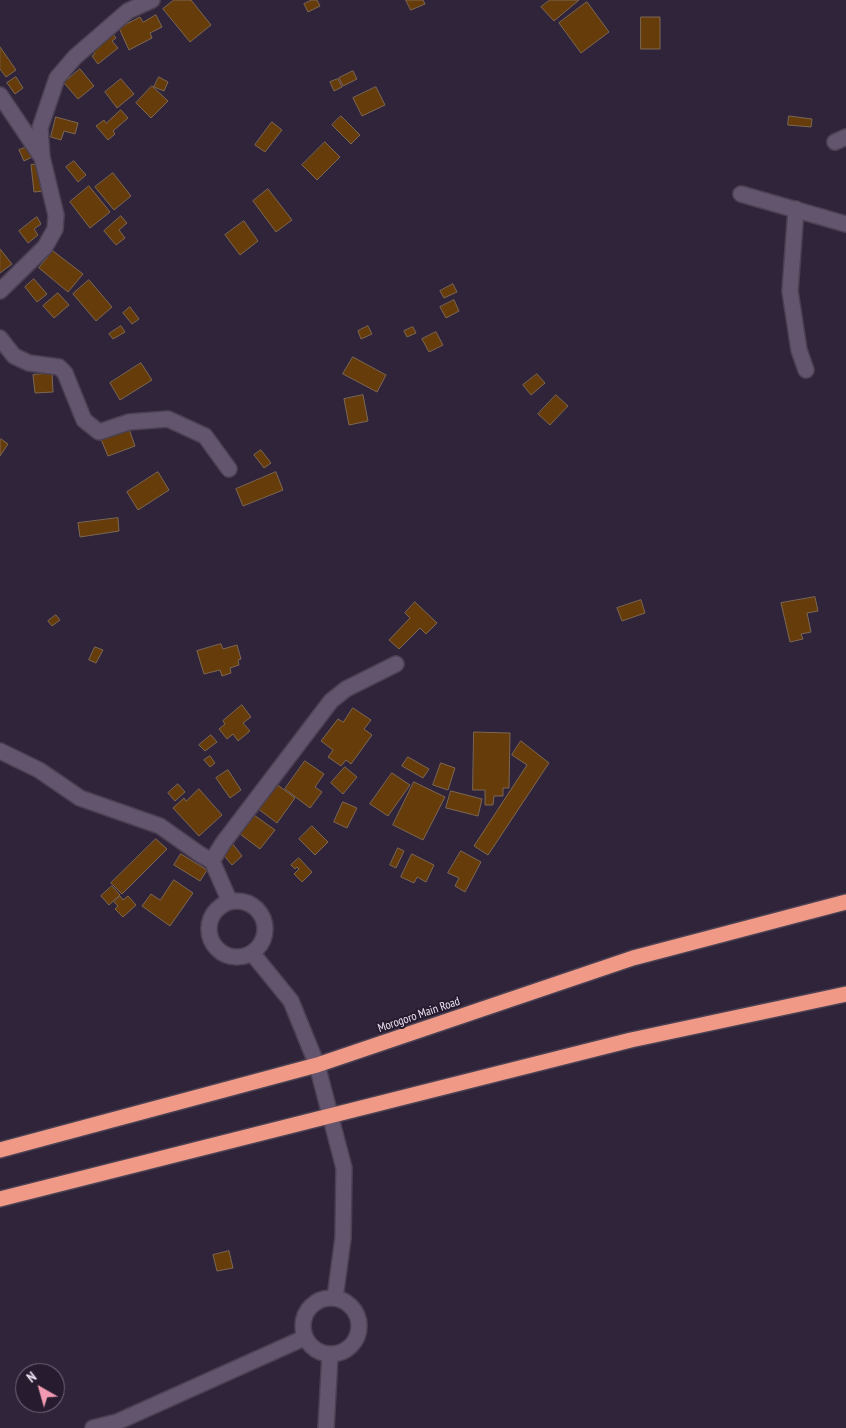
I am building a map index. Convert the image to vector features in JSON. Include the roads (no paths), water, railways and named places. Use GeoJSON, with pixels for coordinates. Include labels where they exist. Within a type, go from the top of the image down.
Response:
{"type":"FeatureCollection","features":[{"type":"Feature","properties":{"kind":"highway","name":"Morogoro Main Road"},"geometry":{"type":"LineString","coordinates":[[0,1150],[317,1065],[633,958],[846,902]]}},
{"type":"Feature","properties":{"kind":"highway"},"geometry":{"type":"LineString","coordinates":[[0,1199],[631,1040],[846,994]]}},
{"type":"Feature","properties":{"kind":"street"},"geometry":{"type":"LineString","coordinates":[[0,291],[45,247],[55,230],[56,215],[42,157],[40,128],[57,78],[126,5],[152,0]]}},
{"type":"Feature","properties":{"kind":"street"},"geometry":{"type":"LineString","coordinates":[[0,95],[42,157]]}},
{"type":"Feature","properties":{"kind":"street"},"geometry":{"type":"LineString","coordinates":[[741,194],[846,224]]}},
{"type":"Feature","properties":{"kind":"street"},"geometry":{"type":"LineString","coordinates":[[796,209],[790,291],[799,350],[806,370]]}},
{"type":"Feature","properties":{"kind":"street"},"geometry":{"type":"LineString","coordinates":[[0,338],[14,356],[29,363],[59,367],[65,373],[84,420],[98,432],[129,422],[168,419],[205,436],[229,468]]}},
{"type":"Feature","properties":{"kind":"street"},"geometry":{"type":"LineString","coordinates":[[212,861],[223,843],[331,701],[346,689],[396,664]]}},
{"type":"Feature","properties":{"kind":"street"},"geometry":{"type":"LineString","coordinates":[[0,751],[39,770],[80,798],[160,826],[212,861],[230,902]]}},
{"type":"Feature","properties":{"kind":"street"},"geometry":{"type":"LineString","coordinates":[[230,902],[246,902],[259,910],[266,925],[263,942],[252,953],[245,957],[229,957],[215,948],[209,933],[211,917],[222,905],[230,902]]}},
{"type":"Feature","properties":{"kind":"street"},"geometry":{"type":"LineString","coordinates":[[252,953],[291,1001],[317,1065],[344,1168],[343,1238],[335,1298]]}},
{"type":"Feature","properties":{"kind":"street"},"geometry":{"type":"LineString","coordinates":[[335,1298],[346,1302],[357,1315],[359,1331],[346,1351],[330,1355],[314,1350],[304,1338],[302,1322],[309,1307],[323,1299],[335,1298]]}},
{"type":"Feature","properties":{"kind":"street"},"geometry":{"type":"LineString","coordinates":[[93,1428],[117,1422],[304,1338]]}},
{"type":"Feature","properties":{"kind":"street"},"geometry":{"type":"LineString","coordinates":[[326,1428],[330,1355]]}}]}
